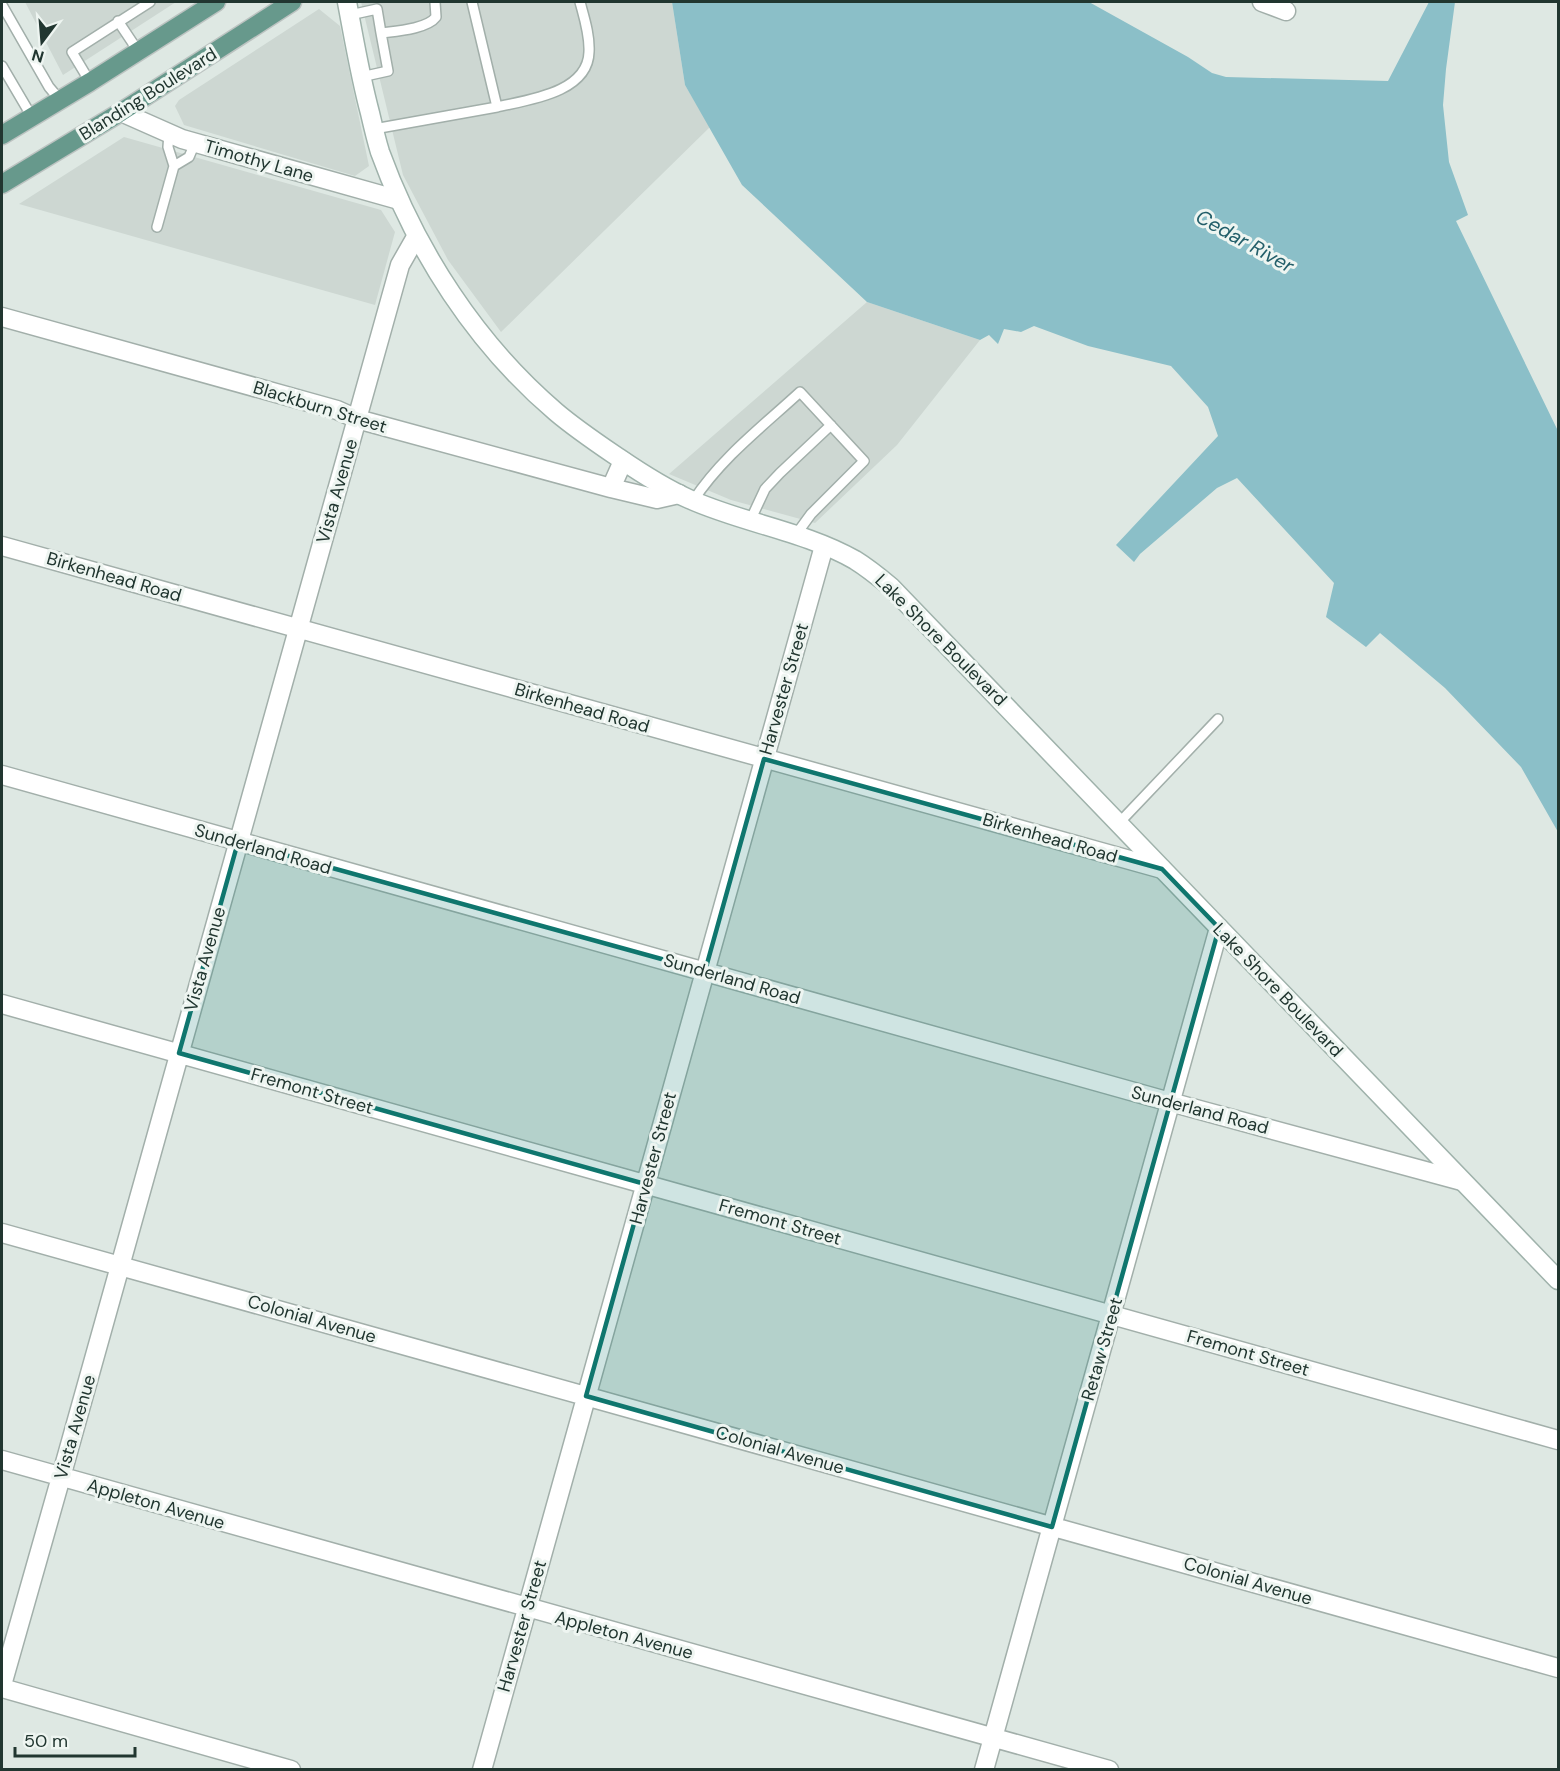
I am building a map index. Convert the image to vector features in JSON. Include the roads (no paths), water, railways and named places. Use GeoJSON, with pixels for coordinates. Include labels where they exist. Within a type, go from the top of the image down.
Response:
{"type":"FeatureCollection","features":[{"type":"Feature","properties":{"kind":"main road"},"geometry":{"type":"LineString","coordinates":[[2,135],[90,82],[214,2]]}},
{"type":"Feature","properties":{"kind":"main road","name":"Blanding Boulevard"},"geometry":{"type":"LineString","coordinates":[[2,184],[122,112],[292,2]]}},
{"type":"Feature","properties":{"kind":"street"},"geometry":{"type":"LineString","coordinates":[[1262,2],[1286,11]]}},
{"type":"Feature","properties":{"kind":"street","name":"Lake Shore Boulevard"},"geometry":{"type":"LineString","coordinates":[[349,8],[361,78],[379,150],[399,200],[416,237],[438,273],[502,360],[556,412],[586,436],[656,482],[686,497],[824,546],[871,570],[891,587],[1558,1280]]}},
{"type":"Feature","properties":{"kind":"street","name":"Timothy Lane"},"geometry":{"type":"LineString","coordinates":[[122,112],[195,143],[399,200]]}},
{"type":"Feature","properties":{"kind":"street","name":"Vista Avenue"},"geometry":{"type":"LineString","coordinates":[[2,1687],[400,265],[416,237]]}},
{"type":"Feature","properties":{"kind":"street","name":"Blackburn Street"},"geometry":{"type":"LineString","coordinates":[[2,317],[337,410],[357,419],[611,488],[657,499],[686,497]]}},
{"type":"Feature","properties":{"kind":"street"},"geometry":{"type":"LineString","coordinates":[[611,488],[623,460]]}},
{"type":"Feature","properties":{"kind":"street","name":"Birkenhead Road"},"geometry":{"type":"LineString","coordinates":[[2,546],[1162,869]]}},
{"type":"Feature","properties":{"kind":"street","name":"Harvester Street"},"geometry":{"type":"LineString","coordinates":[[482,1770],[824,546]]}},
{"type":"Feature","properties":{"kind":"street","name":"Sunderland Road"},"geometry":{"type":"LineString","coordinates":[[2,775],[1170,1102],[1462,1181]]}},
{"type":"Feature","properties":{"kind":"street","name":"Retaw Street"},"geometry":{"type":"LineString","coordinates":[[984,1770],[1219,928]]}},
{"type":"Feature","properties":{"kind":"street","name":"Fremont Street"},"geometry":{"type":"LineString","coordinates":[[2,1004],[1558,1440]]}},
{"type":"Feature","properties":{"kind":"street","name":"Colonial Avenue"},"geometry":{"type":"LineString","coordinates":[[2,1233],[1558,1668]]}},
{"type":"Feature","properties":{"kind":"street","name":"Appleton Avenue"},"geometry":{"type":"LineString","coordinates":[[2,1460],[1109,1770]]}},
{"type":"Feature","properties":{"kind":"street"},"geometry":{"type":"LineString","coordinates":[[2,1687],[291,1770]]}},
{"type":"Feature","properties":{"kind":"lane"},"geometry":{"type":"LineString","coordinates":[[90,82],[72,52],[150,2]]}},
{"type":"Feature","properties":{"kind":"lane"},"geometry":{"type":"LineString","coordinates":[[381,33],[406,30],[431,23],[436,17],[435,2]]}},
{"type":"Feature","properties":{"kind":"lane"},"geometry":{"type":"LineString","coordinates":[[472,2],[497,107]]}},
{"type":"Feature","properties":{"kind":"lane"},"geometry":{"type":"LineString","coordinates":[[374,129],[497,107],[551,94],[571,84],[581,75],[590,54],[580,2]]}},
{"type":"Feature","properties":{"kind":"lane"},"geometry":{"type":"LineString","coordinates":[[2,5],[60,100]]}},
{"type":"Feature","properties":{"kind":"lane"},"geometry":{"type":"LineString","coordinates":[[349,8],[377,9],[388,71],[361,78]]}},
{"type":"Feature","properties":{"kind":"lane"},"geometry":{"type":"LineString","coordinates":[[118,21],[138,51]]}},
{"type":"Feature","properties":{"kind":"lane"},"geometry":{"type":"LineString","coordinates":[[2,66],[32,117]]}},
{"type":"Feature","properties":{"kind":"lane"},"geometry":{"type":"LineString","coordinates":[[157,227],[174,166],[168,147],[169,133]]}},
{"type":"Feature","properties":{"kind":"lane"},"geometry":{"type":"LineString","coordinates":[[174,166],[189,157],[195,143]]}},
{"type":"Feature","properties":{"kind":"lane"},"geometry":{"type":"LineString","coordinates":[[686,497],[705,482],[800,392],[864,461],[811,514],[795,536]]}},
{"type":"Feature","properties":{"kind":"lane"},"geometry":{"type":"LineString","coordinates":[[750,521],[765,489],[831,426]]}},
{"type":"Feature","properties":{"kind":"lane"},"geometry":{"type":"LineString","coordinates":[[1118,824],[1218,719]]}},
{"type":"Feature","properties":{"kind":"water","name":"Cedar River"},"geometry":{"type":"Polygon","coordinates":[[[672,2],[1089,2],[1188,57],[1212,73],[1226,77],[1388,81],[1429,2],[1455,2],[1443,105],[1449,162],[1468,215],[1456,221],[1558,431],[1558,832],[1521,767],[1445,688],[1380,633],[1366,647],[1326,617],[1334,583],[1237,478],[1217,488],[1140,554],[1134,562],[1116,545],[1218,436],[1208,407],[1171,366],[1088,346],[1034,326],[1021,332],[1004,329],[998,344],[989,335],[980,340],[867,302],[742,185],[685,85],[672,2]]]}}]}
